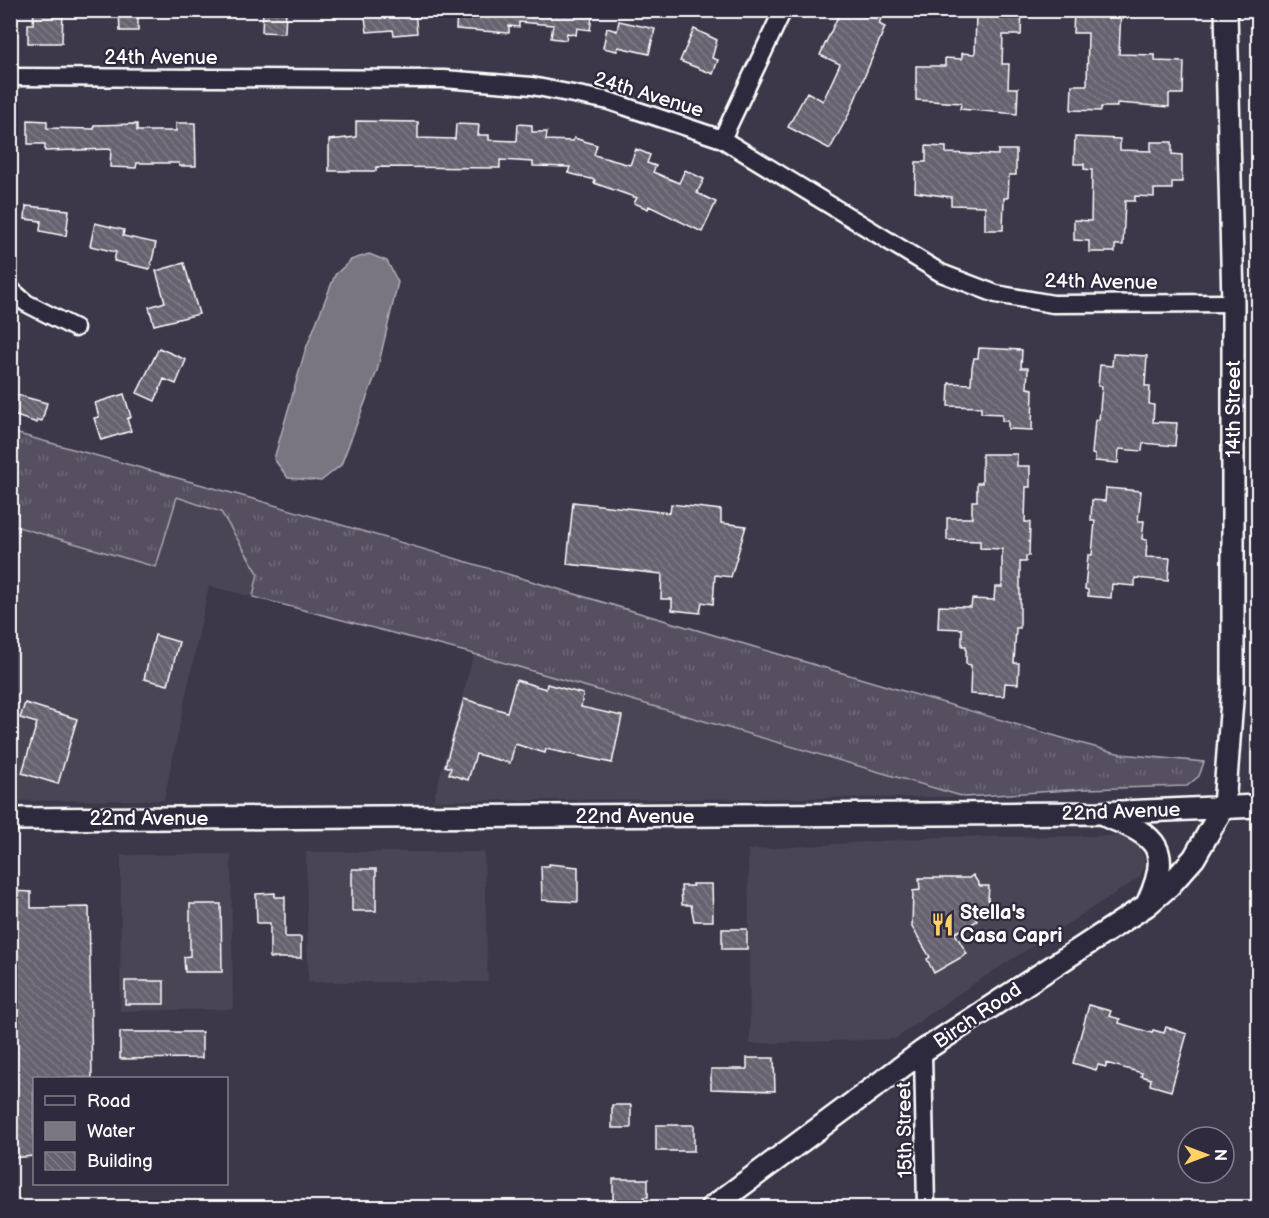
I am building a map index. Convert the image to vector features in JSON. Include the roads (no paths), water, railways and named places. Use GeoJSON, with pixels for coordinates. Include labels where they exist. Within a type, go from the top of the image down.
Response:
{"type":"FeatureCollection","features":[{"type":"Feature","properties":{"kind":"street"},"geometry":{"type":"LineString","coordinates":[[722,140],[783,10]]}},
{"type":"Feature","properties":{"kind":"street","name":"14th Street"},"geometry":{"type":"LineString","coordinates":[[1224,806],[1233,687],[1233,303],[1226,10]]}},
{"type":"Feature","properties":{"kind":"street","name":"24th Avenue"},"geometry":{"type":"LineString","coordinates":[[10,77],[488,81],[609,100],[722,140],[941,273],[996,294],[1053,304],[1233,303]]}},
{"type":"Feature","properties":{"kind":"street"},"geometry":{"type":"LineString","coordinates":[[10,289],[26,303],[75,328]]}},
{"type":"Feature","properties":{"kind":"street","name":"Birch Road"},"geometry":{"type":"LineString","coordinates":[[711,1208],[923,1051],[1147,905],[1170,886],[1194,858],[1224,806]]}},
{"type":"Feature","properties":{"kind":"street","name":"22nd Avenue"},"geometry":{"type":"LineString","coordinates":[[10,819],[1099,813],[1258,806]]}},
{"type":"Feature","properties":{"kind":"street"},"geometry":{"type":"LineString","coordinates":[[1099,813],[1134,826],[1155,845],[1161,871],[1147,905]]}},
{"type":"Feature","properties":{"kind":"street","name":"15th Street"},"geometry":{"type":"LineString","coordinates":[[923,1051],[926,1208]]}},
{"type":"Feature","properties":{"kind":"water"},"geometry":{"type":"Polygon","coordinates":[[[369,254],[387,261],[398,282],[377,371],[341,465],[321,481],[288,478],[274,459],[305,351],[335,275],[351,260],[369,254]]]}},
{"type":"Feature","properties":{"kind":"place","name":"Stella's Casa Capri"},"geometry":{"type":"Point","coordinates":[942,924]}}]}
